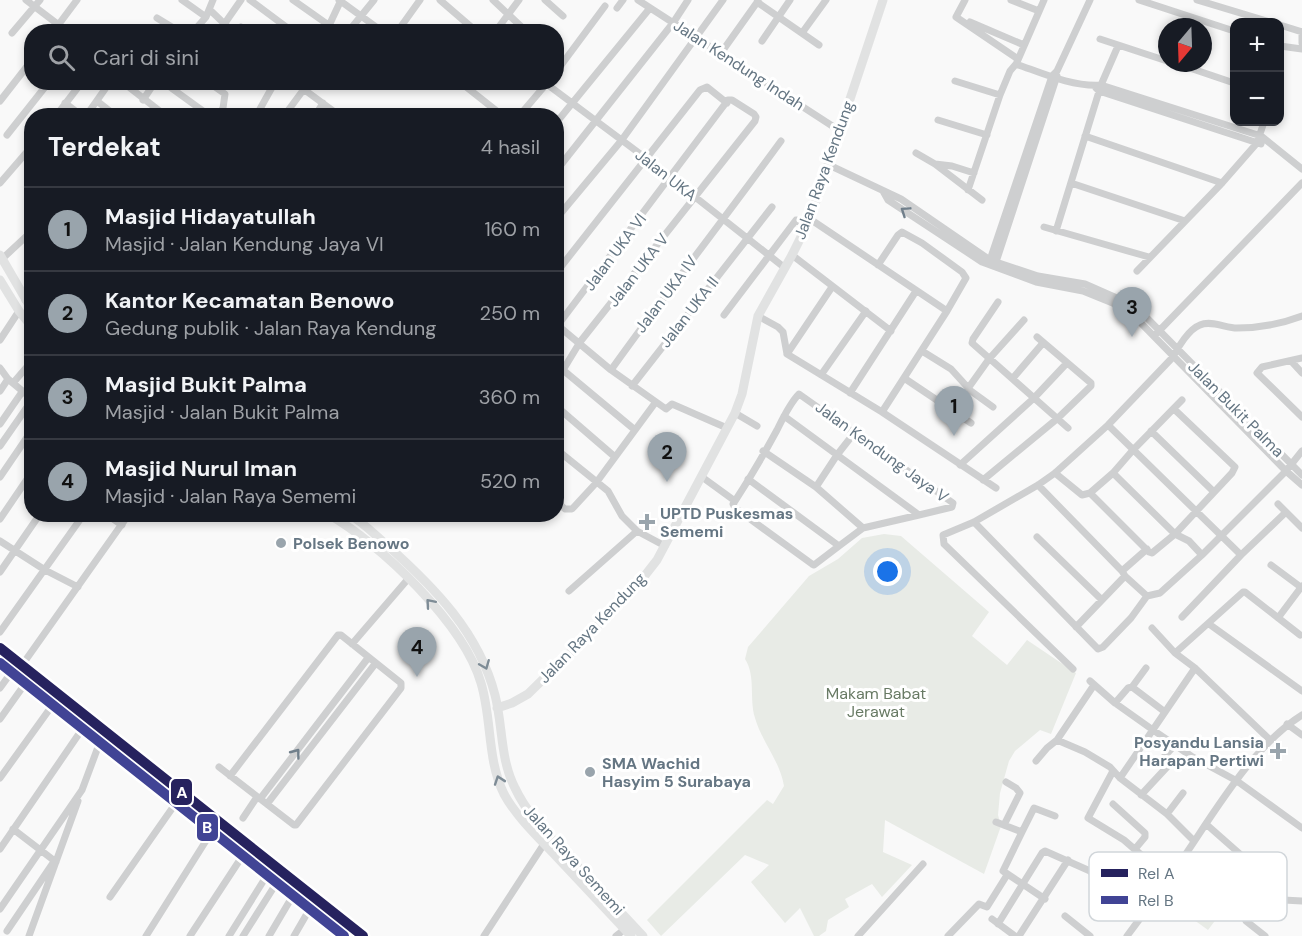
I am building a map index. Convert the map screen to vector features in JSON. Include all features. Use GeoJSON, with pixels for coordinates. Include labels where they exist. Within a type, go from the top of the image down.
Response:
{"type":"FeatureCollection","features":[{"type":"Feature","properties":{"kind":"main road","name":"Jalan Raya Kendung"},"geometry":{"type":"LineString","coordinates":[[497,708],[513,703],[536,686],[632,592],[665,546],[735,414],[742,394],[758,316],[809,221],[883,0]]}},
{"type":"Feature","properties":{"kind":"main road"},"geometry":{"type":"LineString","coordinates":[[1,257],[24,290]]}},
{"type":"Feature","properties":{"kind":"main road"},"geometry":{"type":"LineString","coordinates":[[0,280],[24,317]]}},
{"type":"Feature","properties":{"kind":"main road","name":"Jalan Raya Sememi"},"geometry":{"type":"LineString","coordinates":[[342,522],[413,569],[457,616],[483,659],[497,708],[507,768],[515,789],[525,806],[546,832],[643,936]]}},
{"type":"Feature","properties":{"kind":"main road","name":"Jalan Raya Sememi"},"geometry":{"type":"LineString","coordinates":[[357,522],[383,548],[452,628],[476,668],[485,698],[494,759],[501,785],[516,811],[628,933]]}},
{"type":"Feature","properties":{"kind":"street"},"geometry":{"type":"LineString","coordinates":[[26,0],[59,24],[77,0]]}},
{"type":"Feature","properties":{"kind":"street"},"geometry":{"type":"LineString","coordinates":[[12,33],[40,0]]}},
{"type":"Feature","properties":{"kind":"street"},"geometry":{"type":"LineString","coordinates":[[182,0],[206,17]]}},
{"type":"Feature","properties":{"kind":"street"},"geometry":{"type":"LineString","coordinates":[[200,24],[210,10],[213,0]]}},
{"type":"Feature","properties":{"kind":"street"},"geometry":{"type":"LineString","coordinates":[[210,10],[225,23],[241,0]]}},
{"type":"Feature","properties":{"kind":"street"},"geometry":{"type":"LineString","coordinates":[[250,0],[282,24]]}},
{"type":"Feature","properties":{"kind":"street"},"geometry":{"type":"LineString","coordinates":[[293,0],[322,24]]}},
{"type":"Feature","properties":{"kind":"street"},"geometry":{"type":"LineString","coordinates":[[330,24],[340,0],[372,24]]}},
{"type":"Feature","properties":{"kind":"street"},"geometry":{"type":"LineString","coordinates":[[354,24],[374,0]]}},
{"type":"Feature","properties":{"kind":"street"},"geometry":{"type":"LineString","coordinates":[[403,24],[420,0]]}},
{"type":"Feature","properties":{"kind":"street"},"geometry":{"type":"LineString","coordinates":[[440,0],[468,24]]}},
{"type":"Feature","properties":{"kind":"street"},"geometry":{"type":"LineString","coordinates":[[493,0],[519,24]]}},
{"type":"Feature","properties":{"kind":"street"},"geometry":{"type":"LineString","coordinates":[[501,24],[519,0]]}},
{"type":"Feature","properties":{"kind":"street"},"geometry":{"type":"LineString","coordinates":[[545,0],[563,16]]}},
{"type":"Feature","properties":{"kind":"street"},"geometry":{"type":"LineString","coordinates":[[617,8],[623,0]]}},
{"type":"Feature","properties":{"kind":"street"},"geometry":{"type":"LineString","coordinates":[[564,161],[673,23],[688,0]]}},
{"type":"Feature","properties":{"kind":"street"},"geometry":{"type":"LineString","coordinates":[[564,209],[621,141],[723,0]]}},
{"type":"Feature","properties":{"kind":"street"},"geometry":{"type":"LineString","coordinates":[[762,40],[790,0]]}},
{"type":"Feature","properties":{"kind":"street"},"geometry":{"type":"LineString","coordinates":[[802,33],[826,0]]}},
{"type":"Feature","properties":{"kind":"street"},"geometry":{"type":"LineString","coordinates":[[956,17],[965,0]]}},
{"type":"Feature","properties":{"kind":"street"},"geometry":{"type":"LineString","coordinates":[[1011,0],[1039,11]]}},
{"type":"Feature","properties":{"kind":"street"},"geometry":{"type":"LineString","coordinates":[[968,190],[1000,95],[1044,0]]}},
{"type":"Feature","properties":{"kind":"street"},"geometry":{"type":"LineString","coordinates":[[993,261],[1055,75],[1090,0]]}},
{"type":"Feature","properties":{"kind":"street"},"geometry":{"type":"LineString","coordinates":[[1139,0],[1230,30]]}},
{"type":"Feature","properties":{"kind":"street"},"geometry":{"type":"LineString","coordinates":[[1197,0],[1257,18]]}},
{"type":"Feature","properties":{"kind":"street"},"geometry":{"type":"LineString","coordinates":[[721,53],[758,1],[819,45]]}},
{"type":"Feature","properties":{"kind":"street"},"geometry":{"type":"LineString","coordinates":[[564,114],[644,3]]}},
{"type":"Feature","properties":{"kind":"street","name":"Jalan Kendung Indah"},"geometry":{"type":"LineString","coordinates":[[644,3],[840,131]]}},
{"type":"Feature","properties":{"kind":"street"},"geometry":{"type":"LineString","coordinates":[[564,61],[605,6]]}},
{"type":"Feature","properties":{"kind":"street"},"geometry":{"type":"LineString","coordinates":[[956,17],[1024,45]]}},
{"type":"Feature","properties":{"kind":"street"},"geometry":{"type":"LineString","coordinates":[[956,17],[1017,62],[1259,140],[1270,145],[1302,169]]}},
{"type":"Feature","properties":{"kind":"street"},"geometry":{"type":"LineString","coordinates":[[157,18],[167,24]]}},
{"type":"Feature","properties":{"kind":"street"},"geometry":{"type":"LineString","coordinates":[[1284,27],[1302,32],[1302,43]]}},
{"type":"Feature","properties":{"kind":"street"},"geometry":{"type":"LineString","coordinates":[[1100,39],[1158,58]]}},
{"type":"Feature","properties":{"kind":"street"},"geometry":{"type":"LineString","coordinates":[[1056,231],[1098,87],[1118,45]]}},
{"type":"Feature","properties":{"kind":"street"},"geometry":{"type":"LineString","coordinates":[[1284,47],[1302,49]]}},
{"type":"Feature","properties":{"kind":"street"},"geometry":{"type":"LineString","coordinates":[[0,101],[24,70]]}},
{"type":"Feature","properties":{"kind":"street"},"geometry":{"type":"LineString","coordinates":[[1202,72],[1230,82]]}},
{"type":"Feature","properties":{"kind":"street"},"geometry":{"type":"LineString","coordinates":[[954,81],[1000,95]]}},
{"type":"Feature","properties":{"kind":"street"},"geometry":{"type":"LineString","coordinates":[[564,263],[703,87],[707,87],[728,101]]}},
{"type":"Feature","properties":{"kind":"street"},"geometry":{"type":"LineString","coordinates":[[28,108],[43,90]]}},
{"type":"Feature","properties":{"kind":"street"},"geometry":{"type":"LineString","coordinates":[[62,108],[76,90]]}},
{"type":"Feature","properties":{"kind":"street"},"geometry":{"type":"LineString","coordinates":[[92,108],[104,90]]}},
{"type":"Feature","properties":{"kind":"street"},"geometry":{"type":"LineString","coordinates":[[132,90],[154,108]]}},
{"type":"Feature","properties":{"kind":"street"},"geometry":{"type":"LineString","coordinates":[[143,100],[150,90]]}},
{"type":"Feature","properties":{"kind":"street"},"geometry":{"type":"LineString","coordinates":[[174,90],[199,108]]}},
{"type":"Feature","properties":{"kind":"street"},"geometry":{"type":"LineString","coordinates":[[219,90],[225,94],[223,108]]}},
{"type":"Feature","properties":{"kind":"street"},"geometry":{"type":"LineString","coordinates":[[260,108],[271,90]]}},
{"type":"Feature","properties":{"kind":"street"},"geometry":{"type":"LineString","coordinates":[[290,108],[303,90]]}},
{"type":"Feature","properties":{"kind":"street"},"geometry":{"type":"LineString","coordinates":[[305,90],[330,108]]}},
{"type":"Feature","properties":{"kind":"street"},"geometry":{"type":"LineString","coordinates":[[470,90],[493,108]]}},
{"type":"Feature","properties":{"kind":"street"},"geometry":{"type":"LineString","coordinates":[[526,108],[540,90]]}},
{"type":"Feature","properties":{"kind":"street","name":"Jalan UKA"},"geometry":{"type":"LineString","coordinates":[[555,90],[785,268]]}},
{"type":"Feature","properties":{"kind":"street"},"geometry":{"type":"LineString","coordinates":[[97,100],[106,108]]}},
{"type":"Feature","properties":{"kind":"street","name":"Jalan UKA V"},"geometry":{"type":"LineString","coordinates":[[564,368],[580,342],[755,121],[756,117],[728,101]]}},
{"type":"Feature","properties":{"kind":"street","name":"Jalan UKA VI"},"geometry":{"type":"LineString","coordinates":[[564,316],[728,101]]}},
{"type":"Feature","properties":{"kind":"street"},"geometry":{"type":"LineString","coordinates":[[65,103],[72,108]]}},
{"type":"Feature","properties":{"kind":"street"},"geometry":{"type":"LineString","coordinates":[[320,108],[323,103]]}},
{"type":"Feature","properties":{"kind":"street"},"geometry":{"type":"LineString","coordinates":[[6,135],[24,113]]}},
{"type":"Feature","properties":{"kind":"street"},"geometry":{"type":"LineString","coordinates":[[938,120],[987,135]]}},
{"type":"Feature","properties":{"kind":"street"},"geometry":{"type":"LineString","coordinates":[[1137,271],[1222,183],[1259,140],[1263,126]]}},
{"type":"Feature","properties":{"kind":"street"},"geometry":{"type":"LineString","coordinates":[[1085,136],[1222,183]]}},
{"type":"Feature","properties":{"kind":"street","name":"Jalan UKA IV"},"geometry":{"type":"LineString","coordinates":[[611,370],[665,294],[724,220],[781,141]]}},
{"type":"Feature","properties":{"kind":"street"},"geometry":{"type":"LineString","coordinates":[[916,153],[935,164],[982,200]]}},
{"type":"Feature","properties":{"kind":"street"},"geometry":{"type":"LineString","coordinates":[[0,183],[24,155]]}},
{"type":"Feature","properties":{"kind":"street"},"geometry":{"type":"LineString","coordinates":[[935,164],[952,166],[974,173]]}},
{"type":"Feature","properties":{"kind":"street"},"geometry":{"type":"LineString","coordinates":[[829,165],[903,200],[949,237],[993,267],[1036,282],[1084,287]]}},
{"type":"Feature","properties":{"kind":"street"},"geometry":{"type":"LineString","coordinates":[[1071,183],[1185,221]]}},
{"type":"Feature","properties":{"kind":"street"},"geometry":{"type":"LineString","coordinates":[[1158,336],[1302,183]]}},
{"type":"Feature","properties":{"kind":"street","name":"Jalan UKA II"},"geometry":{"type":"LineString","coordinates":[[632,386],[772,207]]}},
{"type":"Feature","properties":{"kind":"street"},"geometry":{"type":"LineString","coordinates":[[724,315],[796,220],[809,221],[947,311]]}},
{"type":"Feature","properties":{"kind":"street"},"geometry":{"type":"LineString","coordinates":[[1044,227],[1149,257]]}},
{"type":"Feature","properties":{"kind":"street"},"geometry":{"type":"LineString","coordinates":[[878,265],[898,235],[905,233],[965,276],[966,280],[882,412]]}},
{"type":"Feature","properties":{"kind":"street"},"geometry":{"type":"LineString","coordinates":[[949,237],[993,261],[1119,299],[1143,314],[1158,336],[1173,351],[1108,425],[1055,473],[1038,486],[974,522],[944,533],[942,539],[944,544],[1073,669]]}},
{"type":"Feature","properties":{"kind":"street"},"geometry":{"type":"LineString","coordinates":[[1,257],[24,238]]}},
{"type":"Feature","properties":{"kind":"street"},"geometry":{"type":"LineString","coordinates":[[792,255],[891,331]]}},
{"type":"Feature","properties":{"kind":"street"},"geometry":{"type":"LineString","coordinates":[[788,354],[832,287]]}},
{"type":"Feature","properties":{"kind":"street"},"geometry":{"type":"LineString","coordinates":[[850,393],[916,291]]}},
{"type":"Feature","properties":{"kind":"street"},"geometry":{"type":"LineString","coordinates":[[998,302],[972,342],[1068,428]]}},
{"type":"Feature","properties":{"kind":"street"},"geometry":{"type":"LineString","coordinates":[[0,340],[19,311]]}},
{"type":"Feature","properties":{"kind":"street"},"geometry":{"type":"LineString","coordinates":[[822,375],[866,311]]}},
{"type":"Feature","properties":{"kind":"street"},"geometry":{"type":"LineString","coordinates":[[758,316],[783,332],[788,354],[882,412],[996,488]]}},
{"type":"Feature","properties":{"kind":"street","name":"Jalan Bukit Palma"},"geometry":{"type":"LineString","coordinates":[[1302,316],[1274,325],[1250,328],[1201,324],[1173,351],[1288,467],[1302,485]]}},
{"type":"Feature","properties":{"kind":"street"},"geometry":{"type":"LineString","coordinates":[[969,387],[990,358],[1024,320]]}},
{"type":"Feature","properties":{"kind":"street"},"geometry":{"type":"LineString","coordinates":[[564,330],[655,403],[666,409],[672,404],[726,428]]}},
{"type":"Feature","properties":{"kind":"street"},"geometry":{"type":"LineString","coordinates":[[983,480],[1058,418],[1091,386],[1091,383],[1037,337]]}},
{"type":"Feature","properties":{"kind":"street"},"geometry":{"type":"LineString","coordinates":[[1013,378],[1044,343]]}},
{"type":"Feature","properties":{"kind":"street"},"geometry":{"type":"LineString","coordinates":[[922,351],[951,369],[971,391],[993,407]]}},
{"type":"Feature","properties":{"kind":"street"},"geometry":{"type":"LineString","coordinates":[[1302,358],[1262,367],[1257,373],[1302,417]]}},
{"type":"Feature","properties":{"kind":"street"},"geometry":{"type":"LineString","coordinates":[[1291,361],[1302,373]]}},
{"type":"Feature","properties":{"kind":"street"},"geometry":{"type":"LineString","coordinates":[[960,465],[1034,398],[1066,364]]}},
{"type":"Feature","properties":{"kind":"street"},"geometry":{"type":"LineString","coordinates":[[0,368],[22,392],[0,424]]}},
{"type":"Feature","properties":{"kind":"street"},"geometry":{"type":"LineString","coordinates":[[0,391],[24,369]]}},
{"type":"Feature","properties":{"kind":"street"},"geometry":{"type":"LineString","coordinates":[[564,371],[635,430]]}},
{"type":"Feature","properties":{"kind":"street"},"geometry":{"type":"LineString","coordinates":[[904,378],[971,423]]}},
{"type":"Feature","properties":{"kind":"street","name":"Jalan Kendung Jaya V"},"geometry":{"type":"LineString","coordinates":[[798,394],[801,394],[953,503],[952,507],[919,515],[784,416],[798,394]]}},
{"type":"Feature","properties":{"kind":"street"},"geometry":{"type":"LineString","coordinates":[[1055,473],[1082,495],[1090,493],[1113,473],[1182,400]]}},
{"type":"Feature","properties":{"kind":"street"},"geometry":{"type":"LineString","coordinates":[[564,507],[568,510],[572,509],[596,483],[655,403]]}},
{"type":"Feature","properties":{"kind":"street"},"geometry":{"type":"LineString","coordinates":[[1090,493],[1152,553],[1175,534],[1232,473],[1235,466],[1174,409]]}},
{"type":"Feature","properties":{"kind":"street"},"geometry":{"type":"LineString","coordinates":[[0,446],[24,411]]}},
{"type":"Feature","properties":{"kind":"street"},"geometry":{"type":"LineString","coordinates":[[564,413],[615,457]]}},
{"type":"Feature","properties":{"kind":"street"},"geometry":{"type":"LineString","coordinates":[[735,414],[757,426]]}},
{"type":"Feature","properties":{"kind":"street"},"geometry":{"type":"LineString","coordinates":[[784,416],[735,501],[735,508],[813,565],[864,528],[919,515]]}},
{"type":"Feature","properties":{"kind":"street"},"geometry":{"type":"LineString","coordinates":[[1108,425],[1241,555]]}},
{"type":"Feature","properties":{"kind":"street"},"geometry":{"type":"LineString","coordinates":[[1151,431],[1213,491]]}},
{"type":"Feature","properties":{"kind":"street"},"geometry":{"type":"LineString","coordinates":[[816,487],[855,432]]}},
{"type":"Feature","properties":{"kind":"street"},"geometry":{"type":"LineString","coordinates":[[0,477],[24,442]]}},
{"type":"Feature","properties":{"kind":"street","name":"Jalan Bukit Palma"},"geometry":{"type":"LineString","coordinates":[[1288,467],[1302,450]]}},
{"type":"Feature","properties":{"kind":"street"},"geometry":{"type":"LineString","coordinates":[[763,451],[816,487],[864,528]]}},
{"type":"Feature","properties":{"kind":"street"},"geometry":{"type":"LineString","coordinates":[[564,456],[608,491],[622,516],[637,531],[665,546]]}},
{"type":"Feature","properties":{"kind":"street"},"geometry":{"type":"LineString","coordinates":[[974,522],[1095,647],[1101,649],[1131,618],[1147,596],[1160,593],[1202,555],[1288,467]]}},
{"type":"Feature","properties":{"kind":"street","name":"Jalan Bukit Palma"},"geometry":{"type":"LineString","coordinates":[[1288,467],[1302,475]]}},
{"type":"Feature","properties":{"kind":"street"},"geometry":{"type":"LineString","coordinates":[[1113,473],[1175,534],[1189,542],[1202,555]]}},
{"type":"Feature","properties":{"kind":"street"},"geometry":{"type":"LineString","coordinates":[[702,477],[735,501]]}},
{"type":"Feature","properties":{"kind":"street"},"geometry":{"type":"LineString","coordinates":[[748,479],[839,546]]}},
{"type":"Feature","properties":{"kind":"street"},"geometry":{"type":"LineString","coordinates":[[0,519],[24,484]]}},
{"type":"Feature","properties":{"kind":"street"},"geometry":{"type":"LineString","coordinates":[[1038,486],[1147,596]]}},
{"type":"Feature","properties":{"kind":"street"},"geometry":{"type":"LineString","coordinates":[[1278,504],[1302,528]]}},
{"type":"Feature","properties":{"kind":"street"},"geometry":{"type":"LineString","coordinates":[[1182,617],[1286,512]]}},
{"type":"Feature","properties":{"kind":"street"},"geometry":{"type":"LineString","coordinates":[[0,572],[34,522]]}},
{"type":"Feature","properties":{"kind":"street"},"geometry":{"type":"LineString","coordinates":[[0,632],[78,522]]}},
{"type":"Feature","properties":{"kind":"street"},"geometry":{"type":"LineString","coordinates":[[118,522],[122,525]]}},
{"type":"Feature","properties":{"kind":"street"},"geometry":{"type":"LineString","coordinates":[[25,661],[124,522]]}},
{"type":"Feature","properties":{"kind":"street"},"geometry":{"type":"LineString","coordinates":[[569,591],[637,531]]}},
{"type":"Feature","properties":{"kind":"street"},"geometry":{"type":"LineString","coordinates":[[1037,537],[1102,600]]}},
{"type":"Feature","properties":{"kind":"street"},"geometry":{"type":"LineString","coordinates":[[0,541],[45,570],[78,587]]}},
{"type":"Feature","properties":{"kind":"street"},"geometry":{"type":"LineString","coordinates":[[1076,627],[1147,549]]}},
{"type":"Feature","properties":{"kind":"street"},"geometry":{"type":"LineString","coordinates":[[1271,565],[1302,587],[1278,618]]}},
{"type":"Feature","properties":{"kind":"street"},"geometry":{"type":"LineString","coordinates":[[352,644],[408,579]]}},
{"type":"Feature","properties":{"kind":"street"},"geometry":{"type":"LineString","coordinates":[[1175,653],[1240,593],[1245,592],[1300,634]]}},
{"type":"Feature","properties":{"kind":"street"},"geometry":{"type":"LineString","coordinates":[[1209,624],[1302,691]]}},
{"type":"Feature","properties":{"kind":"street"},"geometry":{"type":"LineString","coordinates":[[1152,628],[1175,653],[1195,668],[1270,740]]}},
{"type":"Feature","properties":{"kind":"street"},"geometry":{"type":"LineString","coordinates":[[219,767],[230,776],[261,800],[294,825],[298,824],[401,687],[401,683],[341,635],[338,635],[230,776]]}},
{"type":"Feature","properties":{"kind":"street"},"geometry":{"type":"LineString","coordinates":[[261,800],[368,658]]}},
{"type":"Feature","properties":{"kind":"street"},"geometry":{"type":"LineString","coordinates":[[0,660],[350,936]]}},
{"type":"Feature","properties":{"kind":"street"},"geometry":{"type":"LineString","coordinates":[[243,818],[324,729],[375,664]]}},
{"type":"Feature","properties":{"kind":"street"},"geometry":{"type":"LineString","coordinates":[[1114,703],[1128,688],[1132,687],[1146,668]]}},
{"type":"Feature","properties":{"kind":"street"},"geometry":{"type":"LineString","coordinates":[[1120,778],[1195,668]]}},
{"type":"Feature","properties":{"kind":"street"},"geometry":{"type":"LineString","coordinates":[[0,688],[13,670]]}},
{"type":"Feature","properties":{"kind":"street"},"geometry":{"type":"LineString","coordinates":[[0,720],[27,681]]}},
{"type":"Feature","properties":{"kind":"street"},"geometry":{"type":"LineString","coordinates":[[1036,761],[1057,740],[1092,683],[1114,703],[1153,730],[1237,781],[1302,828]]}},
{"type":"Feature","properties":{"kind":"street"},"geometry":{"type":"LineString","coordinates":[[1132,687],[1165,712]]}},
{"type":"Feature","properties":{"kind":"street"},"geometry":{"type":"LineString","coordinates":[[0,778],[54,702]]}},
{"type":"Feature","properties":{"kind":"street"},"geometry":{"type":"LineString","coordinates":[[1187,852],[1237,781],[1270,740],[1287,724],[1302,715]]}},
{"type":"Feature","properties":{"kind":"street"},"geometry":{"type":"LineString","coordinates":[[1287,724],[1302,735]]}},
{"type":"Feature","properties":{"kind":"street"},"geometry":{"type":"LineString","coordinates":[[0,849],[85,725]]}},
{"type":"Feature","properties":{"kind":"street"},"geometry":{"type":"LineString","coordinates":[[317,725],[324,729]]}},
{"type":"Feature","properties":{"kind":"street"},"geometry":{"type":"LineString","coordinates":[[29,936],[101,739]]}},
{"type":"Feature","properties":{"kind":"street"},"geometry":{"type":"LineString","coordinates":[[1057,740],[1085,752],[1113,771],[1167,814],[1194,841]]}},
{"type":"Feature","properties":{"kind":"street"},"geometry":{"type":"LineString","coordinates":[[1141,795],[1167,767],[1164,758],[1175,745]]}},
{"type":"Feature","properties":{"kind":"street"},"geometry":{"type":"LineString","coordinates":[[1113,771],[1088,818],[1124,840],[1138,852]]}},
{"type":"Feature","properties":{"kind":"street"},"geometry":{"type":"LineString","coordinates":[[1004,825],[1020,793],[1006,782]]}},
{"type":"Feature","properties":{"kind":"street"},"geometry":{"type":"LineString","coordinates":[[0,909],[82,790]]}},
{"type":"Feature","properties":{"kind":"street"},"geometry":{"type":"LineString","coordinates":[[1167,814],[1183,793]]}},
{"type":"Feature","properties":{"kind":"street"},"geometry":{"type":"LineString","coordinates":[[110,897],[178,800]]}},
{"type":"Feature","properties":{"kind":"street"},"geometry":{"type":"LineString","coordinates":[[1113,804],[1145,832],[1145,837],[1135,849]]}},
{"type":"Feature","properties":{"kind":"street"},"geometry":{"type":"LineString","coordinates":[[1045,899],[1007,875],[1002,868],[1034,808],[1055,816]]}},
{"type":"Feature","properties":{"kind":"street"},"geometry":{"type":"LineString","coordinates":[[996,822],[1022,832]]}},
{"type":"Feature","properties":{"kind":"street"},"geometry":{"type":"LineString","coordinates":[[1206,824],[1237,852]]}},
{"type":"Feature","properties":{"kind":"street"},"geometry":{"type":"LineString","coordinates":[[146,936],[214,828]]}},
{"type":"Feature","properties":{"kind":"street"},"geometry":{"type":"LineString","coordinates":[[13,829],[55,862]]}},
{"type":"Feature","properties":{"kind":"street","name":"Jalan Raya Sememi"},"geometry":{"type":"LineString","coordinates":[[483,936],[544,844]]}},
{"type":"Feature","properties":{"kind":"street"},"geometry":{"type":"LineString","coordinates":[[190,936],[245,852]]}},
{"type":"Feature","properties":{"kind":"street"},"geometry":{"type":"LineString","coordinates":[[1068,860],[1045,899],[1017,936],[995,922],[1043,852],[1068,860],[1089,870]]}},
{"type":"Feature","properties":{"kind":"street"},"geometry":{"type":"LineString","coordinates":[[7,932],[55,862]]}},
{"type":"Feature","properties":{"kind":"street"},"geometry":{"type":"LineString","coordinates":[[858,936],[923,864]]}},
{"type":"Feature","properties":{"kind":"street"},"geometry":{"type":"LineString","coordinates":[[229,936],[269,872]]}},
{"type":"Feature","properties":{"kind":"street"},"geometry":{"type":"LineString","coordinates":[[948,936],[979,904],[987,907],[1007,875]]}},
{"type":"Feature","properties":{"kind":"street"},"geometry":{"type":"LineString","coordinates":[[243,936],[279,879]]}},
{"type":"Feature","properties":{"kind":"street"},"geometry":{"type":"LineString","coordinates":[[269,936],[295,892]]}},
{"type":"Feature","properties":{"kind":"street"},"geometry":{"type":"LineString","coordinates":[[1287,900],[1302,901]]}},
{"type":"Feature","properties":{"kind":"street"},"geometry":{"type":"LineString","coordinates":[[294,936],[312,905]]}},
{"type":"Feature","properties":{"kind":"street"},"geometry":{"type":"LineString","coordinates":[[1065,916],[1090,936]]}},
{"type":"Feature","properties":{"kind":"street"},"geometry":{"type":"LineString","coordinates":[[1127,936],[1138,921]]}},
{"type":"Feature","properties":{"kind":"street"},"geometry":{"type":"LineString","coordinates":[[1246,921],[1265,936]]}},
{"type":"Feature","properties":{"kind":"street"},"geometry":{"type":"LineString","coordinates":[[333,936],[339,927]]}},
{"type":"Feature","properties":{"kind":"street"},"geometry":{"type":"LineString","coordinates":[[616,936],[628,933]]}},
{"type":"Feature","properties":{"kind":"green space","name":"Makam Babat Jerawat"},"geometry":{"type":"Polygon","coordinates":[[[884,534],[901,536],[989,612],[972,636],[1007,665],[1027,640],[1076,673],[1051,734],[1040,730],[1015,751],[1009,761],[1000,793],[998,815],[1001,826],[984,874],[885,820],[883,852],[912,865],[882,897],[872,884],[845,899],[849,907],[828,920],[826,931],[819,936],[814,936],[800,908],[785,923],[751,882],[769,865],[745,855],[661,936],[647,920],[767,800],[773,804],[784,786],[779,768],[755,718],[750,673],[745,659],[748,647],[809,576],[838,559],[862,538],[884,534]]]}},
{"type":"Feature","properties":{"kind":"green space"},"geometry":{"type":"Polygon","coordinates":[[[1195,921],[1215,921],[1208,930],[1195,921]]]}},
{"type":"Feature","properties":{"kind":"rail line","name":"A"},"geometry":{"type":"LineString","coordinates":[[0,648],[363,936]]}},
{"type":"Feature","properties":{"kind":"rail line","name":"B"},"geometry":{"type":"LineString","coordinates":[[0,663],[344,936]]}},
{"type":"Feature","properties":{"kind":"place","name":"Masjid Bukit Palma"},"geometry":{"type":"Point","coordinates":[1132,337]}},
{"type":"Feature","properties":{"kind":"place","name":"Masjid Hidayatullah"},"geometry":{"type":"Point","coordinates":[954,436]}},
{"type":"Feature","properties":{"kind":"place","name":"Kantor Kecamatan Benowo"},"geometry":{"type":"Point","coordinates":[667,482]}},
{"type":"Feature","properties":{"kind":"place","name":"UPTD Puskesmas Sememi"},"geometry":{"type":"Point","coordinates":[647,522]}},
{"type":"Feature","properties":{"kind":"place","name":"Polsek Benowo"},"geometry":{"type":"Point","coordinates":[281,543]}},
{"type":"Feature","properties":{"kind":"place","name":"Masjid Nurul Iman"},"geometry":{"type":"Point","coordinates":[417,677]}},
{"type":"Feature","properties":{"kind":"place","name":"Posyandu Lansia Harapan Pertiwi"},"geometry":{"type":"Point","coordinates":[1278,751]}},
{"type":"Feature","properties":{"kind":"place","name":"SMA Wachid Hasyim 5 Surabaya"},"geometry":{"type":"Point","coordinates":[590,772]}}]}
